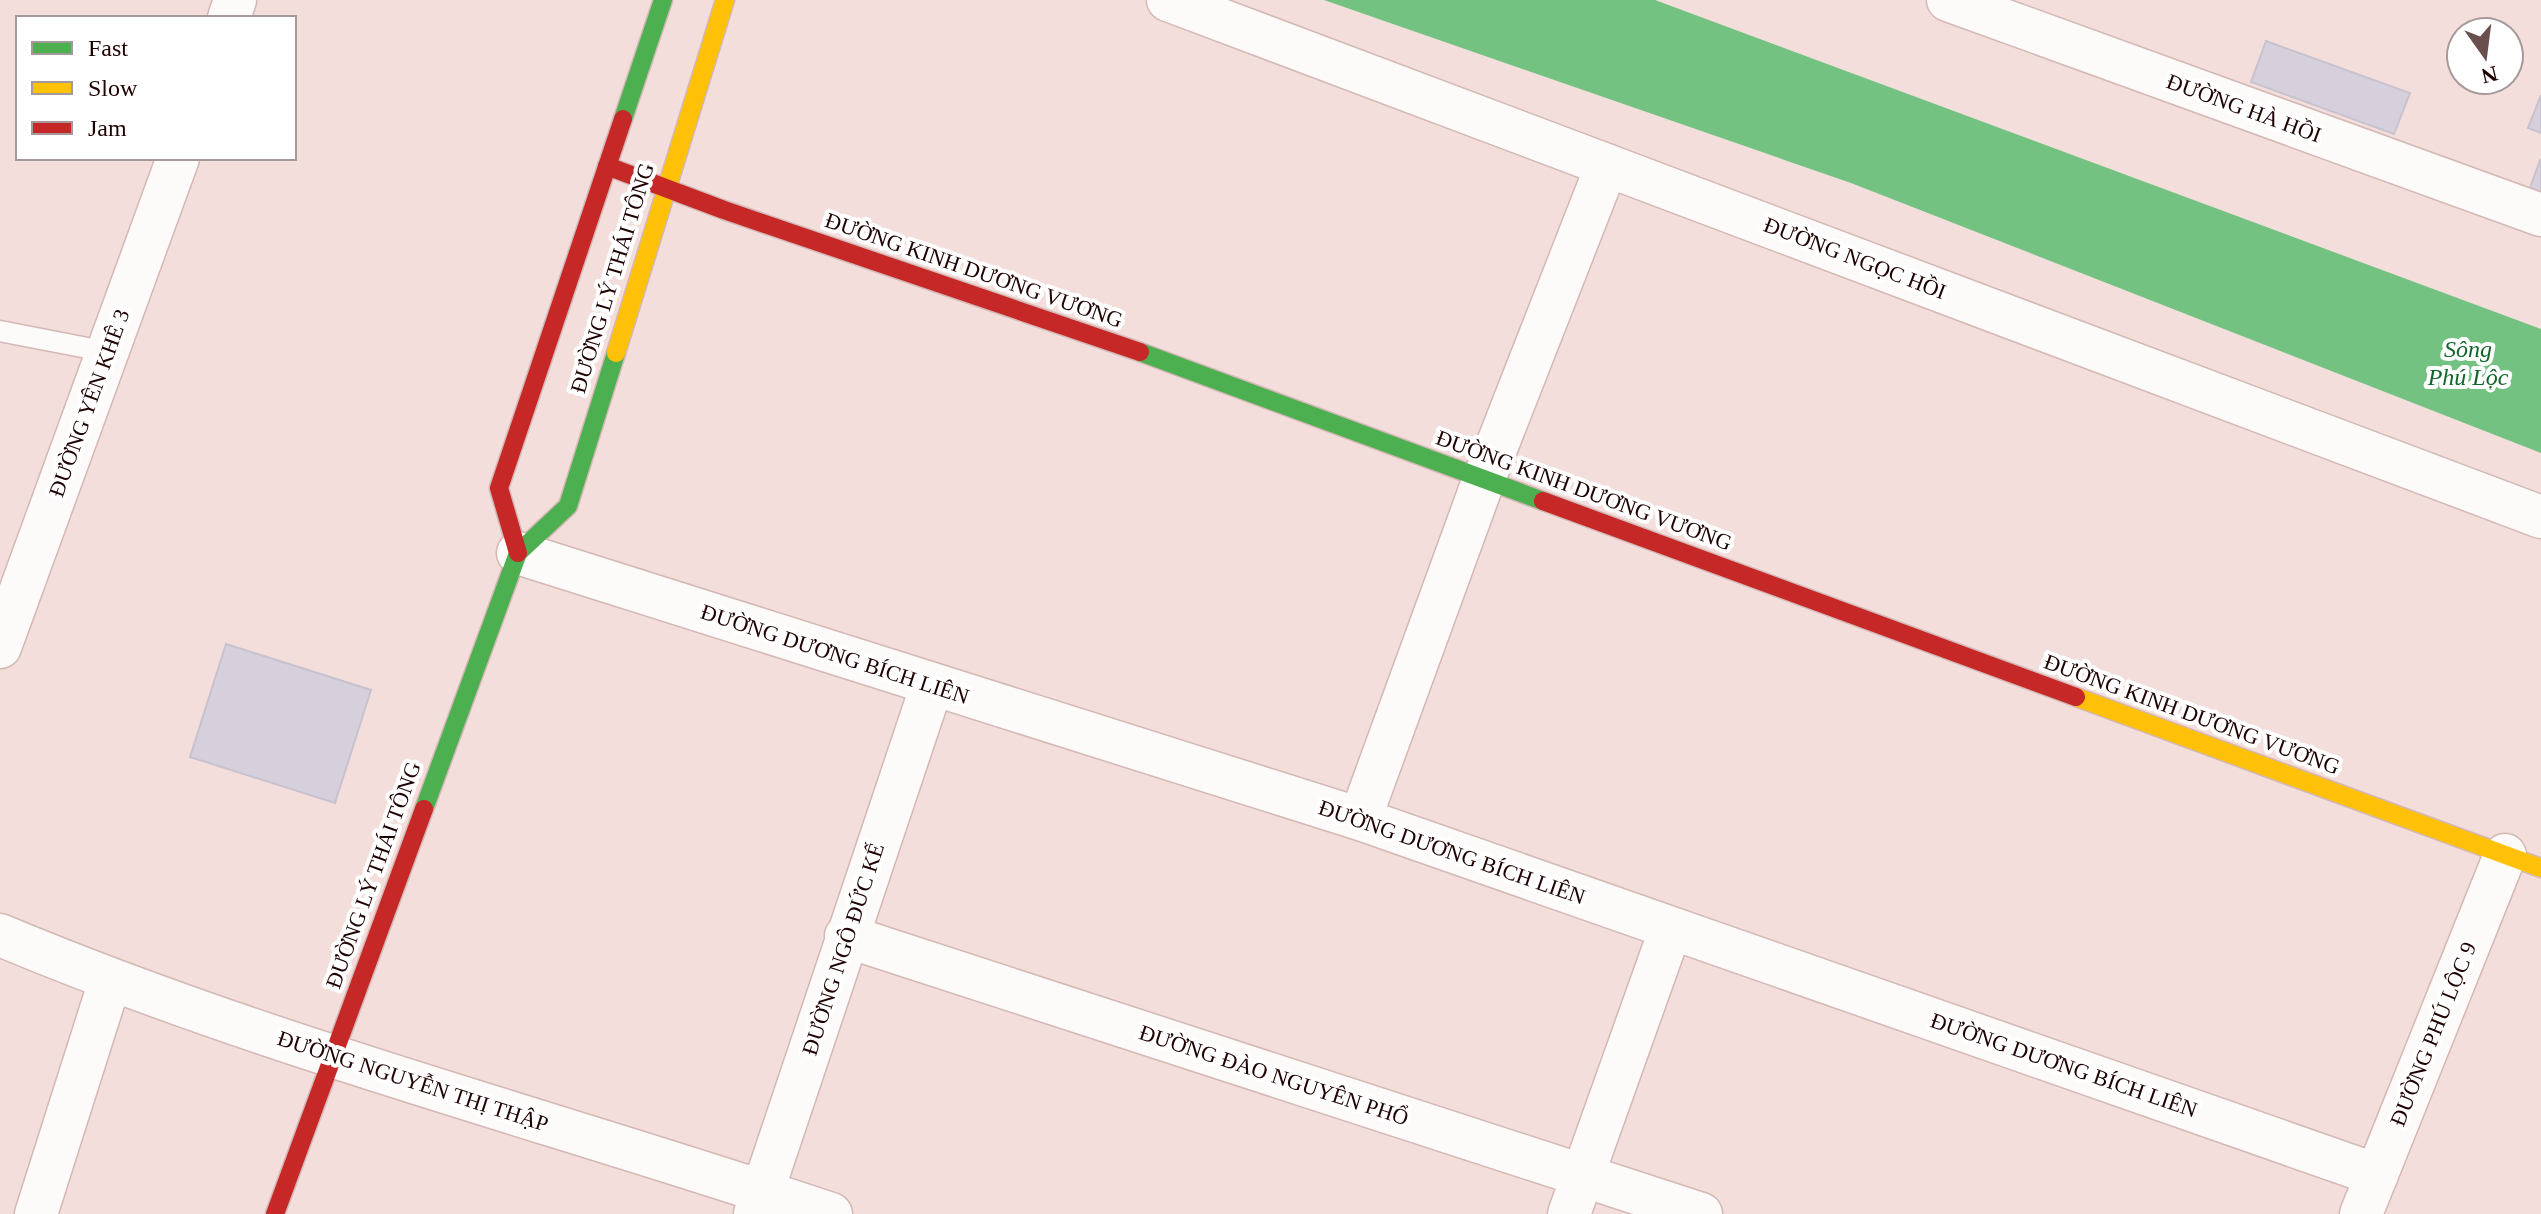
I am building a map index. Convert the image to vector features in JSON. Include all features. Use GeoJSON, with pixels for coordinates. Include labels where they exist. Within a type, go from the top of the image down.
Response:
{"type":"FeatureCollection","features":[{"type":"Feature","properties":{"kind":"street","name":"ĐƯỜNG LÝ THÁI TÔNG"},"geometry":{"type":"LineString","coordinates":[[518,553],[499,488],[663,0]]}},
{"type":"Feature","properties":{"kind":"street","name":"ĐƯỜNG LÝ THÁI TÔNG"},"geometry":{"type":"LineString","coordinates":[[275,1214],[518,553],[568,506],[725,0]]}},
{"type":"Feature","properties":{"kind":"street","name":"ĐƯỜNG NGỌC HỒI"},"geometry":{"type":"LineString","coordinates":[[1168,0],[2541,517]]}},
{"type":"Feature","properties":{"kind":"street","name":"ĐƯỜNG HÀ HỒI"},"geometry":{"type":"LineString","coordinates":[[1948,0],[1993,8],[2541,215]]}},
{"type":"Feature","properties":{"kind":"street","name":"ĐƯỜNG YÊN KHÊ 3"},"geometry":{"type":"LineString","coordinates":[[0,647],[13,574],[108,352],[177,160]]}},
{"type":"Feature","properties":{"kind":"street"},"geometry":{"type":"LineString","coordinates":[[1360,819],[1484,479],[1607,165]]}},
{"type":"Feature","properties":{"kind":"street","name":"ĐƯỜNG KINH DƯƠNG VƯƠNG"},"geometry":{"type":"LineString","coordinates":[[607,166],[664,189],[1044,317],[2523,862]]}},
{"type":"Feature","properties":{"kind":"street","name":"ĐƯỜNG DƯƠNG BÍCH LIÊN"},"geometry":{"type":"LineString","coordinates":[[518,553],[1360,819],[2377,1175]]}},
{"type":"Feature","properties":{"kind":"street","name":"ĐƯỜNG NGÔ ĐỨC KẾ"},"geometry":{"type":"LineString","coordinates":[[759,1203],[932,685]]}},
{"type":"Feature","properties":{"kind":"street","name":"ĐƯỜNG PHÚ LỘC 9"},"geometry":{"type":"LineString","coordinates":[[2361,1214],[2523,862]]}},
{"type":"Feature","properties":{"kind":"street"},"geometry":{"type":"LineString","coordinates":[[1569,1214],[1671,928]]}},
{"type":"Feature","properties":{"kind":"street","name":"ĐƯỜNG NGUYỄN THỊ THẬP"},"geometry":{"type":"LineString","coordinates":[[0,935],[110,981],[759,1203],[831,1214]]}},
{"type":"Feature","properties":{"kind":"street","name":"ĐƯỜNG ĐÀO NGUYÊN PHỔ"},"geometry":{"type":"LineString","coordinates":[[846,936],[1701,1214]]}},
{"type":"Feature","properties":{"kind":"street"},"geometry":{"type":"LineString","coordinates":[[36,1214],[110,981]]}},
{"type":"Feature","properties":{"kind":"lane"},"geometry":{"type":"LineString","coordinates":[[0,331],[108,352]]}},
{"type":"Feature","properties":{"kind":"water","name":"Sông Phú Lộc"},"geometry":{"type":"Polygon","coordinates":[[[1324,0],[1655,0],[2541,329],[2541,453],[1851,183],[1324,0]]]}},
{"type":"Feature","properties":{"kind":"building"},"geometry":{"type":"Polygon","coordinates":[[[2266,41],[2410,93],[2394,134],[2251,82],[2266,41]]]}},
{"type":"Feature","properties":{"kind":"building"},"geometry":{"type":"Polygon","coordinates":[[[2541,95],[2541,133],[2528,128],[2541,95]]]}},
{"type":"Feature","properties":{"kind":"building"},"geometry":{"type":"Polygon","coordinates":[[[2541,160],[2541,192],[2530,188],[2541,160]]]}},
{"type":"Feature","properties":{"kind":"building"},"geometry":{"type":"Polygon","coordinates":[[[226,644],[371,690],[335,803],[190,757],[226,644]]]}},
{"type":"Feature","properties":{"kind":"traffic: fast"},"geometry":{"type":"LineString","coordinates":[[623,119],[663,0]]}},
{"type":"Feature","properties":{"kind":"traffic: fast"},"geometry":{"type":"LineString","coordinates":[[1140,352],[1543,501]]}},
{"type":"Feature","properties":{"kind":"traffic: fast"},"geometry":{"type":"LineString","coordinates":[[424,809],[518,553],[568,506],[616,353]]}},
{"type":"Feature","properties":{"kind":"traffic: slow"},"geometry":{"type":"LineString","coordinates":[[616,353],[725,0]]}},
{"type":"Feature","properties":{"kind":"traffic: slow"},"geometry":{"type":"LineString","coordinates":[[2076,697],[2541,868]]}},
{"type":"Feature","properties":{"kind":"traffic: jam"},"geometry":{"type":"LineString","coordinates":[[518,553],[499,488],[623,119]]}},
{"type":"Feature","properties":{"kind":"traffic: jam"},"geometry":{"type":"LineString","coordinates":[[607,166],[724,210],[1140,352]]}},
{"type":"Feature","properties":{"kind":"traffic: jam"},"geometry":{"type":"LineString","coordinates":[[1543,501],[2076,697]]}},
{"type":"Feature","properties":{"kind":"traffic: jam"},"geometry":{"type":"LineString","coordinates":[[275,1214],[424,809]]}}]}
